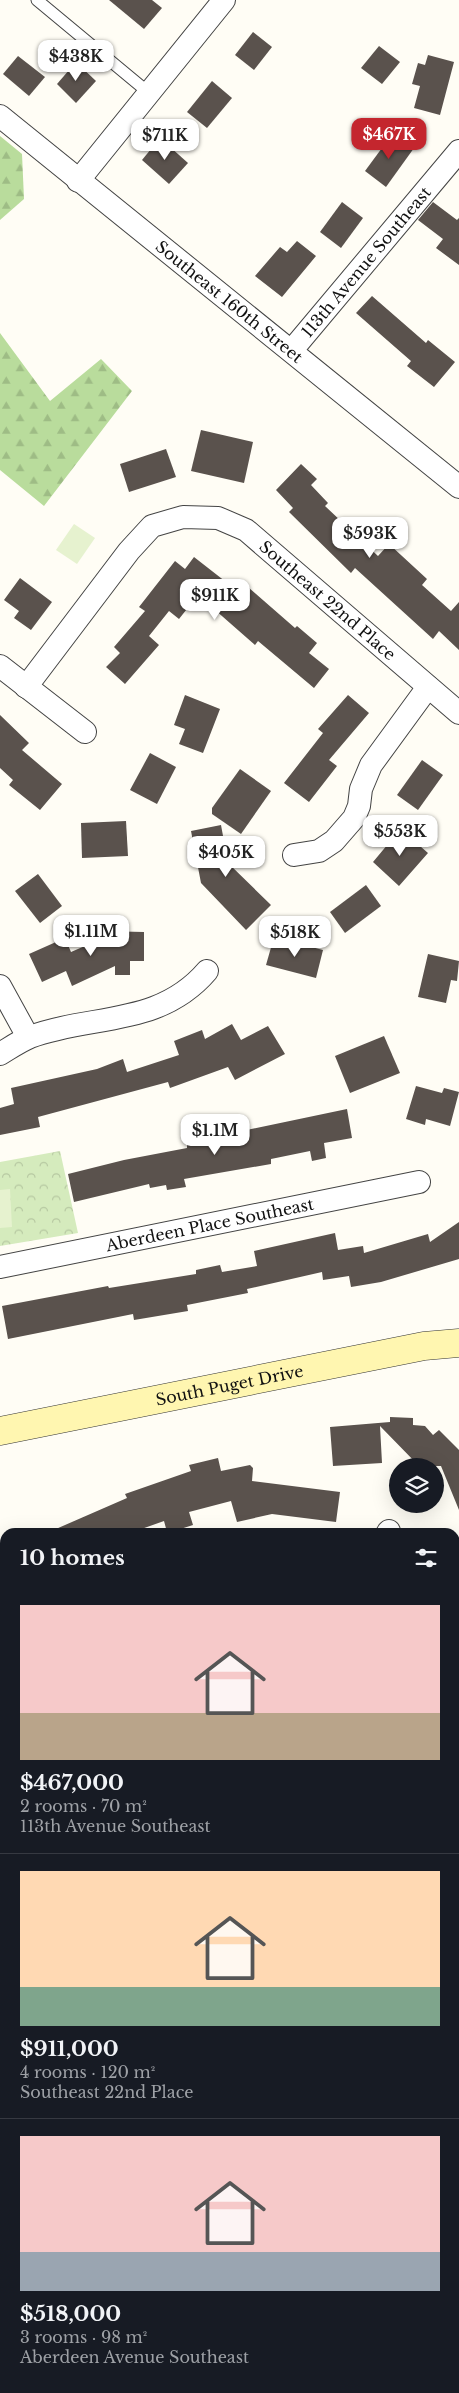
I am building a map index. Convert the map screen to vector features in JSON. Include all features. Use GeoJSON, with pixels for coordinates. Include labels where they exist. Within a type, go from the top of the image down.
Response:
{"type":"FeatureCollection","features":[{"type":"Feature","properties":{"kind":"street"},"geometry":{"type":"LineString","coordinates":[[78,181],[224,0]]}},
{"type":"Feature","properties":{"kind":"street","name":"Southeast 160th Street"},"geometry":{"type":"LineString","coordinates":[[0,116],[78,181],[292,350],[459,487]]}},
{"type":"Feature","properties":{"kind":"street","name":"113th Avenue Southeast"},"geometry":{"type":"LineString","coordinates":[[292,350],[459,151]]}},
{"type":"Feature","properties":{"kind":"street","name":"Southeast 22nd Place"},"geometry":{"type":"LineString","coordinates":[[26,687],[130,551],[152,526],[184,517],[218,518],[246,530],[459,713]]}},
{"type":"Feature","properties":{"kind":"street"},"geometry":{"type":"LineString","coordinates":[[0,666],[85,732]]}},
{"type":"Feature","properties":{"kind":"street"},"geometry":{"type":"LineString","coordinates":[[294,855],[319,851],[334,841],[354,818],[360,806],[361,789],[371,765],[428,687]]}},
{"type":"Feature","properties":{"kind":"street"},"geometry":{"type":"LineString","coordinates":[[0,1054],[28,1037],[151,1010],[184,994],[207,971]]}},
{"type":"Feature","properties":{"kind":"street"},"geometry":{"type":"LineString","coordinates":[[0,986],[28,1037]]}},
{"type":"Feature","properties":{"kind":"street","name":"Aberdeen Place Southeast"},"geometry":{"type":"LineString","coordinates":[[0,1267],[419,1182]]}},
{"type":"Feature","properties":{"kind":"street","name":"South Puget Drive"},"geometry":{"type":"LineString","coordinates":[[0,1432],[424,1346],[459,1343]]}},
{"type":"Feature","properties":{"kind":"lane"},"geometry":{"type":"LineString","coordinates":[[37,0],[149,93]]}},
{"type":"Feature","properties":{"kind":"green space"},"geometry":{"type":"Polygon","coordinates":[[[0,136],[22,154],[24,199],[0,220],[0,136]]]}},
{"type":"Feature","properties":{"kind":"green space"},"geometry":{"type":"Polygon","coordinates":[[[0,333],[50,401],[101,359],[132,391],[44,506],[0,470],[0,333]]]}},
{"type":"Feature","properties":{"kind":"green space"},"geometry":{"type":"Polygon","coordinates":[[[74,524],[95,538],[77,564],[56,550],[74,524]]]}},
{"type":"Feature","properties":{"kind":"green space"},"geometry":{"type":"Polygon","coordinates":[[[60,1151],[78,1233],[0,1246],[0,1162],[60,1151]]]}},
{"type":"Feature","properties":{"kind":"green space"},"geometry":{"type":"Polygon","coordinates":[[[10,1189],[12,1227],[0,1228],[0,1190],[10,1189]]]}},
{"type":"Feature","properties":{"kind":"building"},"geometry":{"type":"Polygon","coordinates":[[[109,0],[152,0],[162,8],[144,29],[109,0]]]}},
{"type":"Feature","properties":{"kind":"building"},"geometry":{"type":"Polygon","coordinates":[[[253,32],[272,47],[254,70],[235,55],[253,32]]]}},
{"type":"Feature","properties":{"kind":"building"},"geometry":{"type":"Polygon","coordinates":[[[379,46],[400,62],[382,84],[361,68],[379,46]]]}},
{"type":"Feature","properties":{"kind":"building"},"geometry":{"type":"Polygon","coordinates":[[[428,55],[454,62],[440,115],[414,108],[420,86],[412,84],[418,63],[425,65],[428,55]]]}},
{"type":"Feature","properties":{"kind":"building"},"geometry":{"type":"Polygon","coordinates":[[[18,56],[45,77],[29,96],[3,74],[18,56]]]}},
{"type":"Feature","properties":{"kind":"building"},"geometry":{"type":"Polygon","coordinates":[[[76,62],[96,81],[76,103],[57,84],[76,62]]]}},
{"type":"Feature","properties":{"kind":"building"},"geometry":{"type":"Polygon","coordinates":[[[212,81],[232,98],[207,128],[187,112],[212,81]]]}},
{"type":"Feature","properties":{"kind":"building"},"geometry":{"type":"Polygon","coordinates":[[[393,133],[414,148],[386,187],[365,171],[393,133]]]}},
{"type":"Feature","properties":{"kind":"building"},"geometry":{"type":"Polygon","coordinates":[[[160,138],[188,163],[169,184],[142,160],[160,138]]]}},
{"type":"Feature","properties":{"kind":"building"},"geometry":{"type":"Polygon","coordinates":[[[342,202],[363,218],[341,248],[320,232],[342,202]]]}},
{"type":"Feature","properties":{"kind":"building"},"geometry":{"type":"Polygon","coordinates":[[[433,202],[457,220],[459,218],[459,265],[436,248],[443,239],[418,220],[433,202]]]}},
{"type":"Feature","properties":{"kind":"building"},"geometry":{"type":"Polygon","coordinates":[[[297,241],[316,256],[282,297],[255,276],[280,247],[287,252],[297,241]]]}},
{"type":"Feature","properties":{"kind":"building"},"geometry":{"type":"Polygon","coordinates":[[[372,296],[426,343],[428,340],[455,362],[434,387],[407,366],[411,361],[356,313],[372,296]]]}},
{"type":"Feature","properties":{"kind":"building"},"geometry":{"type":"Polygon","coordinates":[[[201,430],[253,442],[244,483],[191,471],[201,430]]]}},
{"type":"Feature","properties":{"kind":"building"},"geometry":{"type":"Polygon","coordinates":[[[166,449],[176,477],[129,492],[120,464],[166,449]]]}},
{"type":"Feature","properties":{"kind":"building"},"geometry":{"type":"Polygon","coordinates":[[[301,464],[317,479],[311,485],[328,503],[325,506],[378,556],[389,544],[427,579],[422,585],[451,611],[459,602],[459,650],[439,631],[433,639],[355,568],[351,573],[289,512],[293,508],[276,490],[301,464]]]}},
{"type":"Feature","properties":{"kind":"building"},"geometry":{"type":"Polygon","coordinates":[[[194,557],[235,589],[241,581],[295,628],[297,626],[317,643],[309,653],[329,669],[314,688],[258,641],[255,645],[198,595],[179,619],[169,611],[149,636],[159,645],[125,684],[106,667],[120,653],[114,647],[145,611],[139,607],[175,561],[185,569],[194,557]]]}},
{"type":"Feature","properties":{"kind":"building"},"geometry":{"type":"Polygon","coordinates":[[[20,578],[52,602],[31,630],[14,618],[19,611],[4,600],[20,578]]]}},
{"type":"Feature","properties":{"kind":"building"},"geometry":{"type":"Polygon","coordinates":[[[185,695],[220,709],[203,753],[179,744],[185,729],[174,725],[185,695]]]}},
{"type":"Feature","properties":{"kind":"building"},"geometry":{"type":"Polygon","coordinates":[[[348,695],[369,713],[329,760],[337,766],[309,802],[284,783],[323,733],[318,729],[348,695]]]}},
{"type":"Feature","properties":{"kind":"building"},"geometry":{"type":"Polygon","coordinates":[[[0,715],[29,743],[22,750],[62,784],[40,810],[9,785],[13,780],[0,768],[0,715]]]}},
{"type":"Feature","properties":{"kind":"building"},"geometry":{"type":"Polygon","coordinates":[[[150,753],[176,767],[157,804],[130,790],[150,753]]]}},
{"type":"Feature","properties":{"kind":"building"},"geometry":{"type":"Polygon","coordinates":[[[422,760],[443,775],[418,810],[397,795],[422,760]]]}},
{"type":"Feature","properties":{"kind":"building"},"geometry":{"type":"Polygon","coordinates":[[[240,769],[271,791],[241,834],[212,814],[212,808],[240,769]]]}},
{"type":"Feature","properties":{"kind":"building"},"geometry":{"type":"Polygon","coordinates":[[[126,821],[128,856],[82,858],[81,823],[126,821]]]}},
{"type":"Feature","properties":{"kind":"building"},"geometry":{"type":"Polygon","coordinates":[[[221,825],[228,863],[271,905],[246,930],[201,883],[191,831],[221,825]]]}},
{"type":"Feature","properties":{"kind":"building"},"geometry":{"type":"Polygon","coordinates":[[[398,827],[428,853],[399,886],[373,862],[388,844],[385,841],[398,827]]]}},
{"type":"Feature","properties":{"kind":"building"},"geometry":{"type":"Polygon","coordinates":[[[38,874],[62,906],[40,923],[15,891],[38,874]]]}},
{"type":"Feature","properties":{"kind":"building"},"geometry":{"type":"Polygon","coordinates":[[[366,885],[381,906],[345,933],[330,912],[366,885]]]}},
{"type":"Feature","properties":{"kind":"building"},"geometry":{"type":"Polygon","coordinates":[[[101,931],[144,932],[144,961],[130,961],[130,975],[115,975],[115,966],[72,986],[66,971],[42,982],[29,954],[65,938],[71,952],[101,939],[101,931]]]}},
{"type":"Feature","properties":{"kind":"building"},"geometry":{"type":"Polygon","coordinates":[[[274,937],[323,950],[316,978],[266,965],[274,937]]]}},
{"type":"Feature","properties":{"kind":"building"},"geometry":{"type":"Polygon","coordinates":[[[428,954],[459,961],[457,981],[451,980],[446,1003],[418,997],[428,954]]]}},
{"type":"Feature","properties":{"kind":"building"},"geometry":{"type":"Polygon","coordinates":[[[232,1024],[241,1040],[268,1026],[285,1054],[235,1080],[228,1067],[170,1088],[168,1082],[38,1117],[40,1127],[0,1135],[0,1108],[14,1104],[11,1088],[97,1069],[123,1059],[127,1072],[179,1055],[174,1041],[202,1030],[205,1039],[232,1024]]]}},
{"type":"Feature","properties":{"kind":"building"},"geometry":{"type":"Polygon","coordinates":[[[384,1036],[400,1073],[350,1093],[335,1056],[384,1036]]]}},
{"type":"Feature","properties":{"kind":"building"},"geometry":{"type":"Polygon","coordinates":[[[416,1086],[442,1093],[444,1088],[459,1092],[450,1126],[426,1119],[425,1125],[406,1119],[416,1086]]]}},
{"type":"Feature","properties":{"kind":"building"},"geometry":{"type":"Polygon","coordinates":[[[347,1109],[352,1138],[324,1143],[326,1158],[312,1161],[310,1151],[271,1159],[271,1164],[184,1179],[186,1187],[167,1190],[166,1185],[150,1188],[149,1184],[74,1202],[68,1174],[124,1160],[187,1148],[187,1144],[243,1136],[242,1131],[347,1109]]]}},
{"type":"Feature","properties":{"kind":"building"},"geometry":{"type":"Polygon","coordinates":[[[459,1222],[459,1259],[381,1282],[351,1287],[349,1276],[323,1280],[322,1272],[247,1289],[248,1293],[187,1305],[188,1311],[134,1320],[133,1314],[8,1339],[2,1306],[108,1286],[109,1288],[196,1274],[196,1270],[220,1265],[222,1272],[257,1266],[254,1251],[335,1233],[338,1250],[363,1246],[364,1253],[428,1234],[430,1242],[459,1222]]]}},
{"type":"Feature","properties":{"kind":"building"},"geometry":{"type":"Polygon","coordinates":[[[390,1417],[413,1418],[413,1425],[425,1426],[433,1435],[439,1430],[459,1450],[459,1510],[444,1473],[444,1458],[411,1458],[380,1426],[382,1463],[333,1466],[330,1427],[390,1422],[390,1417]]]}},
{"type":"Feature","properties":{"kind":"building"},"geometry":{"type":"Polygon","coordinates":[[[218,1458],[221,1471],[250,1465],[253,1468],[252,1481],[340,1492],[336,1522],[272,1514],[237,1522],[231,1501],[189,1512],[193,1525],[184,1528],[166,1528],[164,1521],[144,1528],[58,1528],[127,1498],[125,1494],[191,1471],[189,1465],[218,1458]]]}}]}
